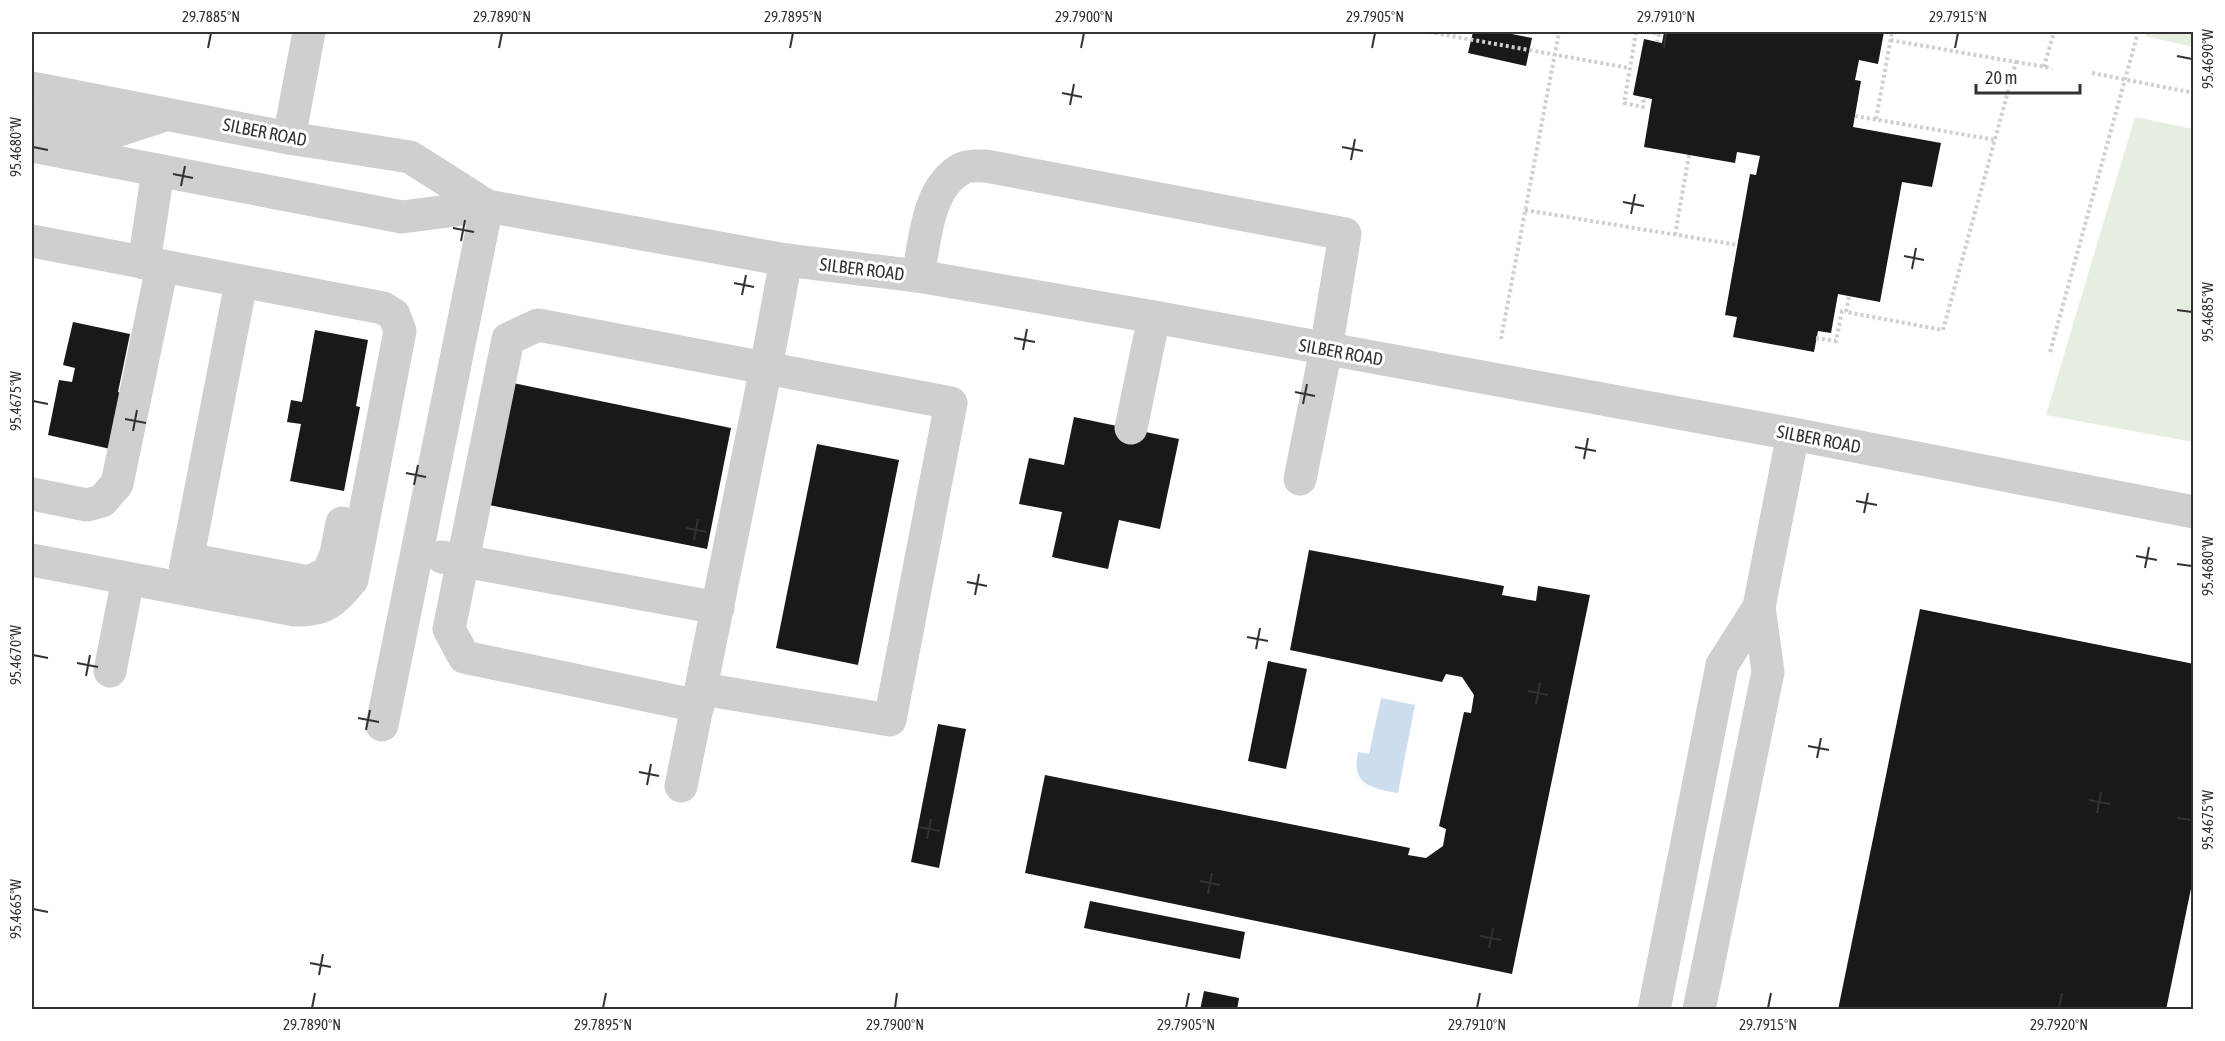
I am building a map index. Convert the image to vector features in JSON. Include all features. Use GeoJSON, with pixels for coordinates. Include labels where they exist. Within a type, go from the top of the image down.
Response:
{"type":"FeatureCollection","features":[{"type":"Feature","properties":{"kind":"street"},"geometry":{"type":"LineString","coordinates":[[289,138],[309,32]]}},
{"type":"Feature","properties":{"kind":"street","name":"SILBER ROAD"},"geometry":{"type":"LineString","coordinates":[[32,88],[289,138],[410,157],[487,206]]}},
{"type":"Feature","properties":{"kind":"street"},"geometry":{"type":"LineString","coordinates":[[32,117],[119,130],[170,114]]}},
{"type":"Feature","properties":{"kind":"street","name":"SILBER ROAD"},"geometry":{"type":"LineString","coordinates":[[32,146],[402,217],[487,206],[786,260],[918,276],[1793,434],[2193,512]]}},
{"type":"Feature","properties":{"kind":"street"},"geometry":{"type":"LineString","coordinates":[[918,276],[935,200],[948,178],[965,166],[986,166],[1345,234],[1326,349],[1300,479]]}},
{"type":"Feature","properties":{"kind":"street"},"geometry":{"type":"LineString","coordinates":[[32,494],[87,505],[102,501],[117,484],[153,265],[158,171]]}},
{"type":"Feature","properties":{"kind":"street"},"geometry":{"type":"LineString","coordinates":[[382,725],[487,206]]}},
{"type":"Feature","properties":{"kind":"street"},"geometry":{"type":"LineString","coordinates":[[32,242],[382,308],[394,315],[400,331],[398,348],[352,580],[334,601],[313,611],[295,610],[184,574]]}},
{"type":"Feature","properties":{"kind":"street"},"geometry":{"type":"LineString","coordinates":[[681,786],[786,260]]}},
{"type":"Feature","properties":{"kind":"street"},"geometry":{"type":"LineString","coordinates":[[184,574],[241,283]]}},
{"type":"Feature","properties":{"kind":"street"},"geometry":{"type":"LineString","coordinates":[[32,560],[128,579],[184,574],[309,582],[328,573],[336,554],[382,308]]}},
{"type":"Feature","properties":{"kind":"street"},"geometry":{"type":"LineString","coordinates":[[1131,428],[1154,317]]}},
{"type":"Feature","properties":{"kind":"street"},"geometry":{"type":"LineString","coordinates":[[538,325],[766,368],[951,404],[890,720],[700,698],[464,657],[449,630],[508,339],[538,325]]}},
{"type":"Feature","properties":{"kind":"street"},"geometry":{"type":"LineString","coordinates":[[1699,1010],[1768,672],[1759,607],[1793,434]]}},
{"type":"Feature","properties":{"kind":"street"},"geometry":{"type":"LineString","coordinates":[[418,553],[718,608]]}},
{"type":"Feature","properties":{"kind":"street"},"geometry":{"type":"LineString","coordinates":[[110,671],[128,579]]}},
{"type":"Feature","properties":{"kind":"street"},"geometry":{"type":"LineString","coordinates":[[1654,1010],[1722,665],[1759,607]]}},
{"type":"Feature","properties":{"kind":"path"},"geometry":{"type":"LineString","coordinates":[[1429,32],[1629,68]]}},
{"type":"Feature","properties":{"kind":"path"},"geometry":{"type":"LineString","coordinates":[[1501,339],[1559,32]]}},
{"type":"Feature","properties":{"kind":"path"},"geometry":{"type":"LineString","coordinates":[[1636,32],[1624,103],[1643,107],[1644,97]]}},
{"type":"Feature","properties":{"kind":"path"},"geometry":{"type":"LineString","coordinates":[[1647,32],[1659,34],[1657,42]]}},
{"type":"Feature","properties":{"kind":"path"},"geometry":{"type":"LineString","coordinates":[[1876,119],[1892,32]]}},
{"type":"Feature","properties":{"kind":"path"},"geometry":{"type":"LineString","coordinates":[[2044,67],[2054,32]]}},
{"type":"Feature","properties":{"kind":"path"},"geometry":{"type":"LineString","coordinates":[[2050,352],[2138,32]]}},
{"type":"Feature","properties":{"kind":"path"},"geometry":{"type":"LineString","coordinates":[[1890,40],[2052,68]]}},
{"type":"Feature","properties":{"kind":"path"},"geometry":{"type":"LineString","coordinates":[[1816,338],[1836,341],[1842,311],[1943,330],[2016,62]]}},
{"type":"Feature","properties":{"kind":"path"},"geometry":{"type":"LineString","coordinates":[[2092,73],[2193,93]]}},
{"type":"Feature","properties":{"kind":"path"},"geometry":{"type":"LineString","coordinates":[[1855,116],[1996,140]]}},
{"type":"Feature","properties":{"kind":"path"},"geometry":{"type":"LineString","coordinates":[[1676,236],[1689,155]]}},
{"type":"Feature","properties":{"kind":"path"},"geometry":{"type":"LineString","coordinates":[[1525,210],[1738,245]]}},
{"type":"Feature","properties":{"kind":"path"},"geometry":{"type":"LineString","coordinates":[[1846,312],[1849,297]]}},
{"type":"Feature","properties":{"kind":"shaded area"},"geometry":{"type":"Polygon","coordinates":[[[2146,32],[2193,32],[2193,47],[2145,36],[2146,32]]]}},
{"type":"Feature","properties":{"kind":"shaded area"},"geometry":{"type":"Polygon","coordinates":[[[2135,117],[2193,129],[2193,442],[2046,415],[2135,117]]]}},
{"type":"Feature","properties":{"kind":"water"},"geometry":{"type":"Polygon","coordinates":[[[1381,698],[1415,705],[1398,793],[1372,787],[1360,778],[1358,772],[1358,752],[1369,754],[1381,698]]]}},
{"type":"Feature","properties":{"kind":"building"},"geometry":{"type":"Polygon","coordinates":[[[1473,32],[1501,32],[1532,38],[1526,66],[1468,53],[1473,32]]]}},
{"type":"Feature","properties":{"kind":"building"},"geometry":{"type":"Polygon","coordinates":[[[1664,32],[1884,32],[1878,64],[1859,60],[1855,80],[1861,81],[1853,127],[1941,143],[1932,187],[1902,182],[1880,302],[1838,294],[1831,333],[1818,331],[1814,352],[1733,337],[1737,317],[1725,315],[1750,174],[1756,175],[1760,156],[1737,152],[1735,163],[1644,147],[1652,99],[1633,95],[1644,39],[1662,43],[1664,32]]]}},
{"type":"Feature","properties":{"kind":"building"},"geometry":{"type":"Polygon","coordinates":[[[73,322],[130,334],[118,392],[127,395],[115,450],[48,435],[59,380],[72,382],[75,368],[63,365],[73,322]]]}},
{"type":"Feature","properties":{"kind":"building"},"geometry":{"type":"Polygon","coordinates":[[[315,330],[368,340],[356,406],[360,407],[344,491],[290,481],[301,424],[287,422],[291,400],[302,402],[315,330]]]}},
{"type":"Feature","properties":{"kind":"building"},"geometry":{"type":"Polygon","coordinates":[[[513,383],[731,428],[707,549],[489,505],[513,383]]]}},
{"type":"Feature","properties":{"kind":"building"},"geometry":{"type":"Polygon","coordinates":[[[1074,417],[1179,439],[1160,529],[1119,520],[1108,569],[1052,557],[1062,512],[1019,504],[1029,458],[1064,465],[1074,417]]]}},
{"type":"Feature","properties":{"kind":"building"},"geometry":{"type":"Polygon","coordinates":[[[817,444],[899,460],[858,665],[776,648],[817,444]]]}},
{"type":"Feature","properties":{"kind":"building"},"geometry":{"type":"Polygon","coordinates":[[[1309,550],[1504,586],[1502,595],[1536,601],[1538,586],[1590,595],[1512,974],[1025,873],[1045,775],[1410,848],[1408,855],[1426,858],[1443,846],[1446,829],[1439,826],[1464,712],[1471,713],[1474,695],[1462,677],[1446,674],[1442,682],[1290,650],[1309,550]]]}},
{"type":"Feature","properties":{"kind":"building"},"geometry":{"type":"Polygon","coordinates":[[[1920,609],[2194,664],[2194,874],[2166,1010],[1838,1010],[1920,609]]]}},
{"type":"Feature","properties":{"kind":"building"},"geometry":{"type":"Polygon","coordinates":[[[1268,661],[1307,669],[1286,769],[1248,761],[1268,661]]]}},
{"type":"Feature","properties":{"kind":"building"},"geometry":{"type":"Polygon","coordinates":[[[938,724],[966,729],[939,868],[911,862],[938,724]]]}},
{"type":"Feature","properties":{"kind":"building"},"geometry":{"type":"Polygon","coordinates":[[[1090,901],[1245,932],[1240,959],[1084,928],[1090,901]]]}},
{"type":"Feature","properties":{"kind":"building"},"geometry":{"type":"Polygon","coordinates":[[[1204,991],[1239,998],[1237,1010],[1200,1010],[1204,991]]]}}]}
